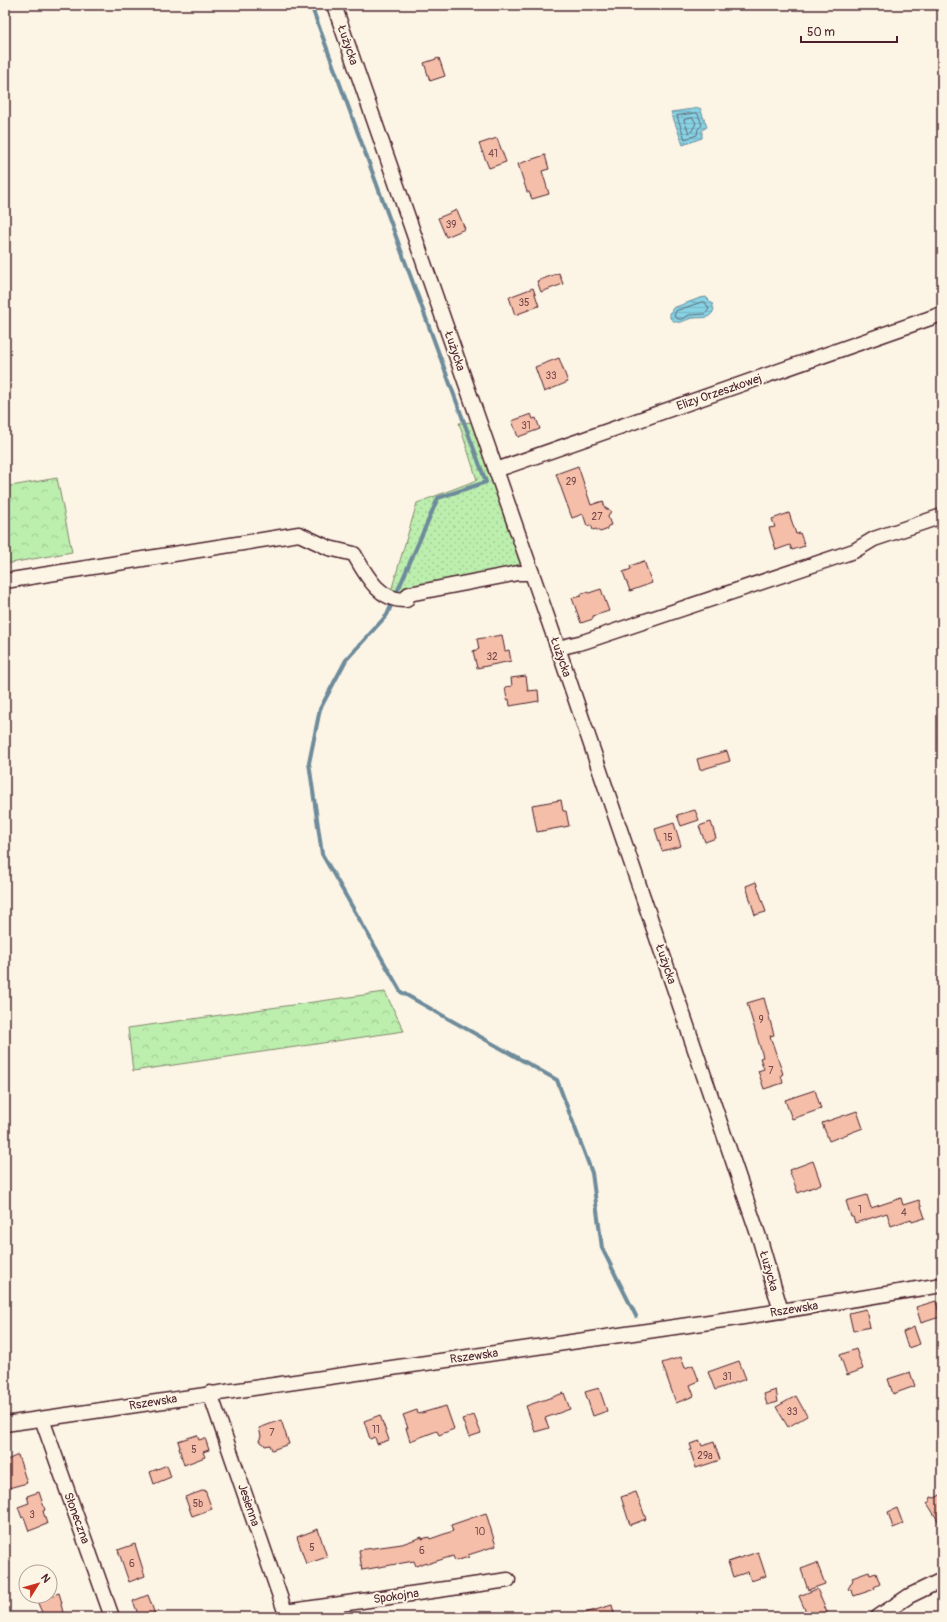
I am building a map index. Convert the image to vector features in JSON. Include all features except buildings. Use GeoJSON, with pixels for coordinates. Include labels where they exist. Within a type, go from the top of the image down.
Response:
{"type":"FeatureCollection","features":[{"type":"Feature","properties":{"kind":"street","name":"Łużycka"},"geometry":{"type":"LineString","coordinates":[[334,5],[558,648],[760,1240],[780,1311]]}},
{"type":"Feature","properties":{"kind":"street","name":"Elizy Orzeszkowej"},"geometry":{"type":"LineString","coordinates":[[496,470],[942,314]]}},
{"type":"Feature","properties":{"kind":"street"},"geometry":{"type":"LineString","coordinates":[[558,648],[583,642],[854,551],[874,539],[942,516]]}},
{"type":"Feature","properties":{"kind":"street"},"geometry":{"type":"LineString","coordinates":[[5,581],[299,534],[329,548],[354,554],[368,579],[377,589],[398,601],[406,600],[409,594],[518,573],[532,574]]}},
{"type":"Feature","properties":{"kind":"street","name":"Rszewska"},"geometry":{"type":"LineString","coordinates":[[5,1424],[780,1311],[942,1285]]}},
{"type":"Feature","properties":{"kind":"street","name":"Jesienna"},"geometry":{"type":"LineString","coordinates":[[210,1393],[286,1614]]}},
{"type":"Feature","properties":{"kind":"street","name":"Słoneczna"},"geometry":{"type":"LineString","coordinates":[[42,1419],[112,1617]]}},
{"type":"Feature","properties":{"kind":"street","name":"Spokojna"},"geometry":{"type":"LineString","coordinates":[[286,1614],[508,1580]]}},
{"type":"Feature","properties":{"kind":"street"},"geometry":{"type":"LineString","coordinates":[[878,1617],[909,1596],[942,1580]]}},
{"type":"Feature","properties":{"kind":"green space"},"geometry":{"type":"Polygon","coordinates":[[[473,422],[526,571],[389,598],[417,503],[477,480],[459,423],[473,422]]]}},
{"type":"Feature","properties":{"kind":"green space"},"geometry":{"type":"Polygon","coordinates":[[[57,478],[72,552],[5,564],[5,487],[57,478]]]}},
{"type":"Feature","properties":{"kind":"green space"},"geometry":{"type":"Polygon","coordinates":[[[385,992],[404,1031],[133,1071],[128,1028],[385,992]]]}},
{"type":"Feature","properties":{"kind":"water"},"geometry":{"type":"Polygon","coordinates":[[[700,108],[707,127],[702,130],[702,138],[683,145],[671,112],[700,108]]]}},
{"type":"Feature","properties":{"kind":"water"},"geometry":{"type":"Polygon","coordinates":[[[706,297],[712,303],[714,310],[708,317],[694,318],[682,322],[673,321],[670,318],[670,313],[673,308],[706,297]]]}},
{"type":"Feature","properties":{"kind":"waterway"},"geometry":{"type":"LineString","coordinates":[[311,5],[486,482],[438,498],[387,615],[346,660],[320,709],[309,763],[322,854],[401,992],[557,1080],[592,1173],[602,1248],[636,1316]]}}]}
